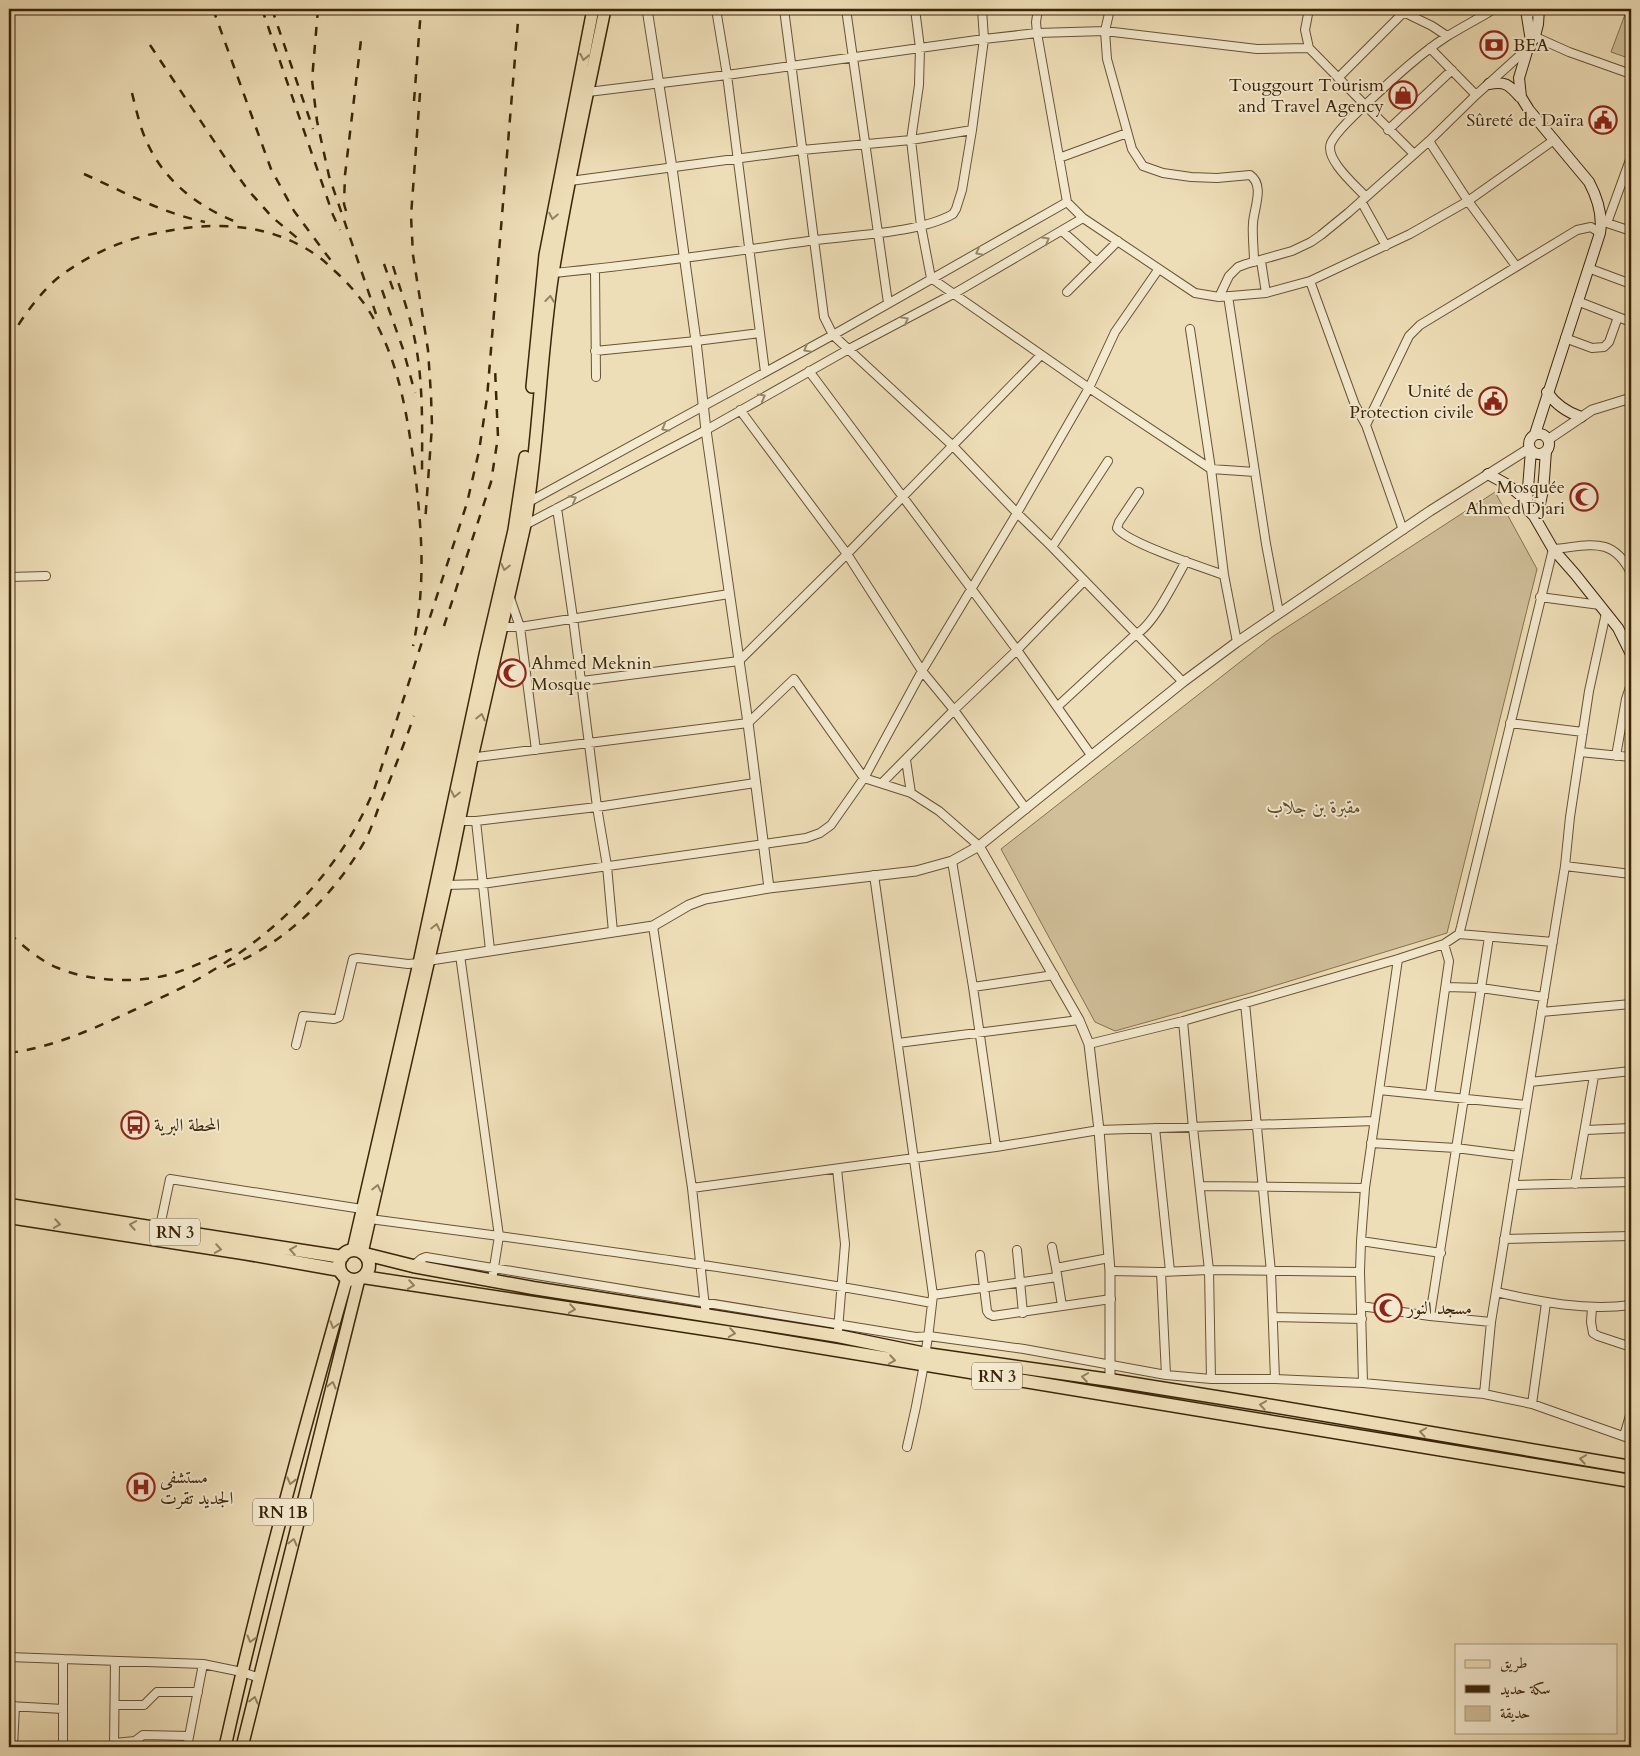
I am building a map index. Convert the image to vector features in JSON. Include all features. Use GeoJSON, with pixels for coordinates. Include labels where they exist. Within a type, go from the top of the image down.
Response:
{"type":"FeatureCollection","features":[{"type":"Feature","properties":{"kind":"highway","name":"RN 3"},"geometry":{"type":"LineString","coordinates":[[9,1205],[159,1234],[354,1265],[745,1335],[926,1359],[1110,1380],[1631,1467]]}},
{"type":"Feature","properties":{"kind":"highway","name":"RN 3"},"geometry":{"type":"LineString","coordinates":[[9,1217],[159,1234]]}},
{"type":"Feature","properties":{"kind":"highway","name":"RN 3"},"geometry":{"type":"LineString","coordinates":[[354,1265],[413,1266],[493,1274],[533,1288],[706,1309],[838,1330],[926,1359],[1631,1481]]}},
{"type":"Feature","properties":{"kind":"main road"},"geometry":{"type":"LineString","coordinates":[[524,505],[525,464],[544,265],[593,9]]}},
{"type":"Feature","properties":{"kind":"main road"},"geometry":{"type":"LineString","coordinates":[[424,961],[446,885],[459,821],[467,758],[509,595],[524,505],[553,274],[605,9]]}},
{"type":"Feature","properties":{"kind":"main road"},"geometry":{"type":"LineString","coordinates":[[1521,98],[1519,78],[1538,24],[1539,9],[1534,11],[1525,9],[1531,40]]}},
{"type":"Feature","properties":{"kind":"main road"},"geometry":{"type":"LineString","coordinates":[[1489,84],[1502,82],[1508,84],[1521,98],[1589,182],[1595,192],[1604,222],[1547,392],[1535,434],[1529,441],[1531,449],[1527,500],[1529,511],[1534,516],[1553,550],[1618,628],[1630,648]]}},
{"type":"Feature","properties":{"kind":"main road"},"geometry":{"type":"LineString","coordinates":[[1547,392],[1561,408],[1581,417]]}},
{"type":"Feature","properties":{"kind":"main road"},"geometry":{"type":"LineString","coordinates":[[1534,516],[1539,510],[1546,452],[1550,446],[1549,439],[1544,434],[1535,434]]}},
{"type":"Feature","properties":{"kind":"main road"},"geometry":{"type":"LineString","coordinates":[[1531,449],[1537,454],[1546,452]]}},
{"type":"Feature","properties":{"kind":"main road"},"geometry":{"type":"LineString","coordinates":[[1488,474],[1508,485],[1527,500]]}},
{"type":"Feature","properties":{"kind":"main road"},"geometry":{"type":"LineString","coordinates":[[354,1265],[370,1219],[382,1144],[520,528]]}},
{"type":"Feature","properties":{"kind":"main road"},"geometry":{"type":"LineString","coordinates":[[354,1265],[362,1209],[382,1144]]}},
{"type":"Feature","properties":{"kind":"main road","name":"RN 1B"},"geometry":{"type":"LineString","coordinates":[[225,1747],[242,1672],[304,1430],[354,1265]]}},
{"type":"Feature","properties":{"kind":"main road","name":"RN 1B"},"geometry":{"type":"LineString","coordinates":[[242,1747],[260,1678],[354,1265]]}},
{"type":"Feature","properties":{"kind":"street"},"geometry":{"type":"LineString","coordinates":[[647,9],[672,168],[769,888]]}},
{"type":"Feature","properties":{"kind":"street"},"geometry":{"type":"LineString","coordinates":[[716,9],[727,75],[765,372]]}},
{"type":"Feature","properties":{"kind":"street"},"geometry":{"type":"LineString","coordinates":[[784,9],[824,317],[833,335],[953,446],[1183,682]]}},
{"type":"Feature","properties":{"kind":"street"},"geometry":{"type":"LineString","coordinates":[[846,9],[888,303]]}},
{"type":"Feature","properties":{"kind":"street"},"geometry":{"type":"LineString","coordinates":[[915,9],[920,48],[919,85],[911,140],[921,226],[931,278],[1089,388],[1211,469],[1255,472]]}},
{"type":"Feature","properties":{"kind":"street"},"geometry":{"type":"LineString","coordinates":[[553,274],[684,259],[921,226],[949,216],[956,209],[962,190],[972,130],[984,39],[982,9]]}},
{"type":"Feature","properties":{"kind":"street"},"geometry":{"type":"LineString","coordinates":[[1038,9],[1037,33],[1067,202],[1083,218],[1195,293],[1219,297],[1266,293],[1310,281],[1386,246],[1468,201],[1554,140]]}},
{"type":"Feature","properties":{"kind":"street"},"geometry":{"type":"LineString","coordinates":[[1110,9],[1105,31],[1107,59],[1132,150],[1143,166],[1152,170],[1191,177],[1218,178],[1250,175],[1253,177],[1257,188],[1257,203],[1253,223],[1257,261],[1266,293]]}},
{"type":"Feature","properties":{"kind":"street"},"geometry":{"type":"LineString","coordinates":[[1309,9],[1306,30],[1308,48],[1413,153]]}},
{"type":"Feature","properties":{"kind":"street"},"geometry":{"type":"LineString","coordinates":[[1386,246],[1364,199],[1332,159],[1329,149],[1330,144],[1365,105],[1430,48],[1494,9]]}},
{"type":"Feature","properties":{"kind":"street"},"geometry":{"type":"LineString","coordinates":[[1338,78],[1400,10],[1447,36]]}},
{"type":"Feature","properties":{"kind":"street"},"geometry":{"type":"LineString","coordinates":[[588,92],[1037,33],[1105,31],[1257,50],[1308,48]]}},
{"type":"Feature","properties":{"kind":"street"},"geometry":{"type":"LineString","coordinates":[[1219,297],[1233,271],[1246,264],[1292,251],[1311,242],[1364,199],[1489,84],[1531,40],[1631,74]]}},
{"type":"Feature","properties":{"kind":"street"},"geometry":{"type":"LineString","coordinates":[[1430,48],[1476,95]]}},
{"type":"Feature","properties":{"kind":"street"},"geometry":{"type":"LineString","coordinates":[[1388,130],[1452,70]]}},
{"type":"Feature","properties":{"kind":"street"},"geometry":{"type":"LineString","coordinates":[[570,181],[802,150],[911,140],[972,130]]}},
{"type":"Feature","properties":{"kind":"street"},"geometry":{"type":"LineString","coordinates":[[1059,158],[1127,133]]}},
{"type":"Feature","properties":{"kind":"street"},"geometry":{"type":"LineString","coordinates":[[1429,140],[1468,201],[1516,266]]}},
{"type":"Feature","properties":{"kind":"street"},"geometry":{"type":"LineString","coordinates":[[1631,157],[1604,222],[1631,231]]}},
{"type":"Feature","properties":{"kind":"street"},"geometry":{"type":"LineString","coordinates":[[524,505],[833,335],[1067,202]]}},
{"type":"Feature","properties":{"kind":"street"},"geometry":{"type":"LineString","coordinates":[[520,528],[706,430],[809,371],[955,293],[1083,218]]}},
{"type":"Feature","properties":{"kind":"street"},"geometry":{"type":"LineString","coordinates":[[1366,425],[1412,331],[1516,266],[1582,228],[1591,227],[1600,233]]}},
{"type":"Feature","properties":{"kind":"street"},"geometry":{"type":"LineString","coordinates":[[1062,231],[1097,262]]}},
{"type":"Feature","properties":{"kind":"street"},"geometry":{"type":"LineString","coordinates":[[1067,292],[1118,241]]}},
{"type":"Feature","properties":{"kind":"street"},"geometry":{"type":"LineString","coordinates":[[1588,268],[1631,284]]}},
{"type":"Feature","properties":{"kind":"street"},"geometry":{"type":"LineString","coordinates":[[595,270],[596,377]]}},
{"type":"Feature","properties":{"kind":"street"},"geometry":{"type":"LineString","coordinates":[[446,885],[482,884],[806,838],[820,833],[836,819],[864,778],[922,671],[1017,513],[1089,388],[1115,332],[1158,270]]}},
{"type":"Feature","properties":{"kind":"street"},"geometry":{"type":"LineString","coordinates":[[1310,281],[1354,405],[1366,425],[1403,530]]}},
{"type":"Feature","properties":{"kind":"street"},"geometry":{"type":"LineString","coordinates":[[1228,296],[1279,613]]}},
{"type":"Feature","properties":{"kind":"street"},"geometry":{"type":"LineString","coordinates":[[1577,302],[1631,322]]}},
{"type":"Feature","properties":{"kind":"street"},"geometry":{"type":"LineString","coordinates":[[1565,338],[1592,348],[1604,347],[1610,342],[1618,318]]}},
{"type":"Feature","properties":{"kind":"street"},"geometry":{"type":"LineString","coordinates":[[1190,329],[1211,469],[1224,575],[1238,642]]}},
{"type":"Feature","properties":{"kind":"street"},"geometry":{"type":"LineString","coordinates":[[595,351],[696,341],[760,332]]}},
{"type":"Feature","properties":{"kind":"street"},"geometry":{"type":"LineString","coordinates":[[582,681],[739,661],[847,554],[1041,355]]}},
{"type":"Feature","properties":{"kind":"street"},"geometry":{"type":"LineString","coordinates":[[809,371],[1017,650],[1091,755]]}},
{"type":"Feature","properties":{"kind":"street"},"geometry":{"type":"LineString","coordinates":[[1549,439],[1597,408],[1631,398]]}},
{"type":"Feature","properties":{"kind":"street"},"geometry":{"type":"LineString","coordinates":[[740,410],[847,554],[922,671],[954,710],[1026,809]]}},
{"type":"Feature","properties":{"kind":"street"},"geometry":{"type":"LineString","coordinates":[[296,1045],[303,1016],[334,1019],[339,1017],[353,960],[358,958],[408,964],[653,926],[697,902],[769,888],[916,871],[952,861],[980,846],[1183,682],[1238,642],[1488,474],[1531,449]]}},
{"type":"Feature","properties":{"kind":"street"},"geometry":{"type":"LineString","coordinates":[[1052,547],[1108,461]]}},
{"type":"Feature","properties":{"kind":"street"},"geometry":{"type":"LineString","coordinates":[[1139,492],[1119,522],[1118,530],[1138,542],[1224,575]]}},
{"type":"Feature","properties":{"kind":"street"},"geometry":{"type":"LineString","coordinates":[[557,508],[582,681],[597,807],[607,866],[614,932]]}},
{"type":"Feature","properties":{"kind":"street"},"geometry":{"type":"LineString","coordinates":[[1459,934],[1553,550],[1589,546],[1610,548],[1616,552],[1631,573]]}},
{"type":"Feature","properties":{"kind":"street"},"geometry":{"type":"LineString","coordinates":[[1058,706],[1136,634],[1142,631],[1164,599],[1186,561]]}},
{"type":"Feature","properties":{"kind":"street"},"geometry":{"type":"LineString","coordinates":[[9,577],[46,576]]}},
{"type":"Feature","properties":{"kind":"street"},"geometry":{"type":"LineString","coordinates":[[882,783],[1084,581]]}},
{"type":"Feature","properties":{"kind":"street"},"geometry":{"type":"LineString","coordinates":[[502,628],[520,627],[729,594]]}},
{"type":"Feature","properties":{"kind":"street"},"geometry":{"type":"LineString","coordinates":[[509,595],[520,627],[536,750]]}},
{"type":"Feature","properties":{"kind":"street"},"geometry":{"type":"LineString","coordinates":[[1484,1394],[1490,1322],[1553,942],[1590,682],[1603,609],[1540,597]]}},
{"type":"Feature","properties":{"kind":"street"},"geometry":{"type":"LineString","coordinates":[[467,758],[748,723],[794,679],[864,778],[910,793],[939,812],[980,846],[1079,1020],[1089,1044],[1099,1130],[1110,1258],[1110,1380]]}},
{"type":"Feature","properties":{"kind":"street"},"geometry":{"type":"LineString","coordinates":[[1616,756],[1626,699],[1631,684]]}},
{"type":"Feature","properties":{"kind":"street"},"geometry":{"type":"LineString","coordinates":[[1510,723],[1583,732]]}},
{"type":"Feature","properties":{"kind":"street"},"geometry":{"type":"LineString","coordinates":[[1580,752],[1631,757]]}},
{"type":"Feature","properties":{"kind":"street"},"geometry":{"type":"LineString","coordinates":[[906,760],[910,793]]}},
{"type":"Feature","properties":{"kind":"street"},"geometry":{"type":"LineString","coordinates":[[459,821],[476,821],[597,807],[755,783]]}},
{"type":"Feature","properties":{"kind":"street"},"geometry":{"type":"LineString","coordinates":[[476,821],[490,950]]}},
{"type":"Feature","properties":{"kind":"street"},"geometry":{"type":"LineString","coordinates":[[952,861],[974,987],[996,1147]]}},
{"type":"Feature","properties":{"kind":"street"},"geometry":{"type":"LineString","coordinates":[[1565,866],[1631,874]]}},
{"type":"Feature","properties":{"kind":"street"},"geometry":{"type":"LineString","coordinates":[[874,875],[933,1299],[926,1359],[907,1447]]}},
{"type":"Feature","properties":{"kind":"street"},"geometry":{"type":"LineString","coordinates":[[653,926],[692,1188],[706,1309]]}},
{"type":"Feature","properties":{"kind":"street"},"geometry":{"type":"LineString","coordinates":[[1089,1044],[1183,1021],[1398,959],[1444,944],[1459,934],[1553,942]]}},
{"type":"Feature","properties":{"kind":"street"},"geometry":{"type":"LineString","coordinates":[[1430,1316],[1489,937]]}},
{"type":"Feature","properties":{"kind":"street"},"geometry":{"type":"LineString","coordinates":[[1430,1094],[1449,961],[1444,944]]}},
{"type":"Feature","properties":{"kind":"street"},"geometry":{"type":"LineString","coordinates":[[460,955],[499,1236],[493,1274]]}},
{"type":"Feature","properties":{"kind":"street"},"geometry":{"type":"LineString","coordinates":[[1363,1383],[1360,1240],[1371,1143],[1398,959]]}},
{"type":"Feature","properties":{"kind":"street"},"geometry":{"type":"LineString","coordinates":[[974,987],[1054,975]]}},
{"type":"Feature","properties":{"kind":"street"},"geometry":{"type":"LineString","coordinates":[[1446,987],[1481,988],[1544,997]]}},
{"type":"Feature","properties":{"kind":"street"},"geometry":{"type":"LineString","coordinates":[[1245,1002],[1271,1272],[1275,1379]]}},
{"type":"Feature","properties":{"kind":"street"},"geometry":{"type":"LineString","coordinates":[[1541,1012],[1631,1004]]}},
{"type":"Feature","properties":{"kind":"street"},"geometry":{"type":"LineString","coordinates":[[898,1043],[1079,1020]]}},
{"type":"Feature","properties":{"kind":"street"},"geometry":{"type":"LineString","coordinates":[[1183,1021],[1209,1270],[1211,1379]]}},
{"type":"Feature","properties":{"kind":"street"},"geometry":{"type":"LineString","coordinates":[[1530,1082],[1631,1071]]}},
{"type":"Feature","properties":{"kind":"street"},"geometry":{"type":"LineString","coordinates":[[1575,1184],[1594,1076]]}},
{"type":"Feature","properties":{"kind":"street"},"geometry":{"type":"LineString","coordinates":[[1379,1090],[1526,1105]]}},
{"type":"Feature","properties":{"kind":"street"},"geometry":{"type":"LineString","coordinates":[[692,1188],[996,1147],[1099,1130],[1374,1121]]}},
{"type":"Feature","properties":{"kind":"street"},"geometry":{"type":"LineString","coordinates":[[1155,1128],[1170,1271]]}},
{"type":"Feature","properties":{"kind":"street"},"geometry":{"type":"LineString","coordinates":[[1586,1130],[1631,1128]]}},
{"type":"Feature","properties":{"kind":"street"},"geometry":{"type":"LineString","coordinates":[[1371,1143],[1456,1148],[1518,1156]]}},
{"type":"Feature","properties":{"kind":"street"},"geometry":{"type":"LineString","coordinates":[[836,1169],[846,1244],[838,1330],[916,1337],[929,1336],[1110,1364],[1166,1375],[1211,1379],[1275,1379],[1363,1383],[1484,1394],[1532,1404],[1628,1438],[1631,1412]]}},
{"type":"Feature","properties":{"kind":"street"},"geometry":{"type":"LineString","coordinates":[[159,1234],[170,1179],[362,1209]]}},
{"type":"Feature","properties":{"kind":"street"},"geometry":{"type":"LineString","coordinates":[[1513,1185],[1631,1182]]}},
{"type":"Feature","properties":{"kind":"street"},"geometry":{"type":"LineString","coordinates":[[1200,1186],[1365,1188]]}},
{"type":"Feature","properties":{"kind":"street"},"geometry":{"type":"LineString","coordinates":[[370,1219],[701,1264],[933,1299],[983,1287],[1057,1277]]}},
{"type":"Feature","properties":{"kind":"street"},"geometry":{"type":"LineString","coordinates":[[1504,1239],[1631,1236]]}},
{"type":"Feature","properties":{"kind":"street"},"geometry":{"type":"LineString","coordinates":[[1360,1240],[1441,1253]]}},
{"type":"Feature","properties":{"kind":"street"},"geometry":{"type":"LineString","coordinates":[[1052,1247],[1062,1306]]}},
{"type":"Feature","properties":{"kind":"street"},"geometry":{"type":"LineString","coordinates":[[1018,1250],[1023,1313]]}},
{"type":"Feature","properties":{"kind":"street"},"geometry":{"type":"LineString","coordinates":[[980,1255],[987,1311],[993,1316],[1111,1300]]}},
{"type":"Feature","properties":{"kind":"street"},"geometry":{"type":"LineString","coordinates":[[1056,1268],[1110,1258]]}},
{"type":"Feature","properties":{"kind":"street"},"geometry":{"type":"LineString","coordinates":[[1110,1272],[1209,1270],[1360,1272]]}},
{"type":"Feature","properties":{"kind":"street"},"geometry":{"type":"LineString","coordinates":[[1161,1272],[1166,1375]]}},
{"type":"Feature","properties":{"kind":"street"},"geometry":{"type":"LineString","coordinates":[[1496,1292],[1546,1303],[1592,1308],[1631,1305]]}},
{"type":"Feature","properties":{"kind":"street"},"geometry":{"type":"LineString","coordinates":[[1532,1404],[1546,1303]]}},
{"type":"Feature","properties":{"kind":"street"},"geometry":{"type":"LineString","coordinates":[[1361,1306],[1490,1322]]}},
{"type":"Feature","properties":{"kind":"street"},"geometry":{"type":"LineString","coordinates":[[1592,1308],[1591,1322],[1593,1333],[1631,1347]]}},
{"type":"Feature","properties":{"kind":"street"},"geometry":{"type":"LineString","coordinates":[[1273,1317],[1362,1318]]}},
{"type":"Feature","properties":{"kind":"street"},"geometry":{"type":"LineString","coordinates":[[9,1656],[203,1664],[242,1672],[260,1678]]}},
{"type":"Feature","properties":{"kind":"street"},"geometry":{"type":"LineString","coordinates":[[63,1659],[63,1747]]}},
{"type":"Feature","properties":{"kind":"street"},"geometry":{"type":"LineString","coordinates":[[115,1661],[114,1745],[135,1741],[143,1735],[189,1736]]}},
{"type":"Feature","properties":{"kind":"street"},"geometry":{"type":"LineString","coordinates":[[187,1747],[203,1664]]}},
{"type":"Feature","properties":{"kind":"street"},"geometry":{"type":"LineString","coordinates":[[115,1705],[144,1705],[157,1692],[198,1692]]}},
{"type":"Feature","properties":{"kind":"street"},"geometry":{"type":"LineString","coordinates":[[13,1747],[12,1706],[63,1709]]}},
{"type":"Feature","properties":{"kind":"green space"},"geometry":{"type":"Polygon","coordinates":[[[1627,9],[1631,9],[1631,59],[1611,52],[1627,9]]]}},
{"type":"Feature","properties":{"kind":"green space","name":"مقبرة بن جلاب"},"geometry":{"type":"Polygon","coordinates":[[[1495,492],[1537,569],[1447,933],[1254,992],[1115,1031],[1095,1022],[1001,849],[1272,637],[1495,492]]]}},
{"type":"Feature","properties":{"kind":"railway"},"geometry":{"type":"LineString","coordinates":[[213,9],[271,169],[294,211],[332,262]]}},
{"type":"Feature","properties":{"kind":"railway"},"geometry":{"type":"LineString","coordinates":[[262,9],[333,215],[340,230]]}},
{"type":"Feature","properties":{"kind":"railway"},"geometry":{"type":"LineString","coordinates":[[272,9],[313,129]]}},
{"type":"Feature","properties":{"kind":"railway"},"geometry":{"type":"LineString","coordinates":[[318,9],[312,80],[317,121],[329,176],[376,314]]}},
{"type":"Feature","properties":{"kind":"railway"},"geometry":{"type":"LineString","coordinates":[[414,101],[421,9]]}},
{"type":"Feature","properties":{"kind":"railway"},"geometry":{"type":"LineString","coordinates":[[9,1053],[58,1042],[88,1030],[185,986],[216,969],[245,949],[298,903],[342,849],[360,819],[375,787],[467,503],[479,451],[487,398],[519,9]]}},
{"type":"Feature","properties":{"kind":"railway"},"geometry":{"type":"LineString","coordinates":[[346,211],[344,204],[345,175],[361,40]]}},
{"type":"Feature","properties":{"kind":"railway"},"geometry":{"type":"LineString","coordinates":[[150,45],[248,190],[272,217],[302,242]]}},
{"type":"Feature","properties":{"kind":"railway"},"geometry":{"type":"LineString","coordinates":[[132,93],[149,147],[169,176],[194,199],[224,217],[241,224]]}},
{"type":"Feature","properties":{"kind":"railway"},"geometry":{"type":"LineString","coordinates":[[420,93],[411,216],[413,255],[428,350],[431,395],[432,426],[425,523]]}},
{"type":"Feature","properties":{"kind":"railway"},"geometry":{"type":"LineString","coordinates":[[84,174],[158,208],[205,222]]}},
{"type":"Feature","properties":{"kind":"railway"},"geometry":{"type":"LineString","coordinates":[[9,340],[33,304],[55,280],[86,259],[110,247],[136,238],[202,226],[242,227],[280,236],[319,257],[349,285],[364,304],[385,342],[398,378],[415,472],[421,538],[420,602],[413,646]]}},
{"type":"Feature","properties":{"kind":"railway"},"geometry":{"type":"LineString","coordinates":[[384,264],[394,292]]}},
{"type":"Feature","properties":{"kind":"railway"},"geometry":{"type":"LineString","coordinates":[[393,266],[410,318],[417,353],[422,407],[422,478]]}},
{"type":"Feature","properties":{"kind":"railway"},"geometry":{"type":"LineString","coordinates":[[382,290],[403,349],[415,393]]}},
{"type":"Feature","properties":{"kind":"railway"},"geometry":{"type":"LineString","coordinates":[[444,626],[491,482],[498,437],[495,368]]}},
{"type":"Feature","properties":{"kind":"railway"},"geometry":{"type":"LineString","coordinates":[[227,967],[249,957],[270,944],[308,914],[325,897],[355,858],[367,837],[414,716]]}},
{"type":"Feature","properties":{"kind":"railway"},"geometry":{"type":"LineString","coordinates":[[9,933],[32,953],[58,968],[84,976],[113,980],[155,978],[168,975],[192,967],[232,949]]}},
{"type":"Feature","properties":{"kind":"place","name":"BEA"},"geometry":{"type":"Point","coordinates":[1494,45]}},
{"type":"Feature","properties":{"kind":"place","name":"Touggourt Tourism and Travel Agency"},"geometry":{"type":"Point","coordinates":[1403,95]}},
{"type":"Feature","properties":{"kind":"place","name":"Sûreté de Daïra"},"geometry":{"type":"Point","coordinates":[1603,120]}},
{"type":"Feature","properties":{"kind":"place","name":"Unité de Protection civile"},"geometry":{"type":"Point","coordinates":[1493,401]}},
{"type":"Feature","properties":{"kind":"place","name":"Mosquée Ahmed Djari"},"geometry":{"type":"Point","coordinates":[1584,497]}},
{"type":"Feature","properties":{"kind":"place","name":"Ahmed Meknin Mosque"},"geometry":{"type":"Point","coordinates":[512,673]}},
{"type":"Feature","properties":{"kind":"place","name":"المحطة البرية"},"geometry":{"type":"Point","coordinates":[135,1125]}},
{"type":"Feature","properties":{"kind":"place","name":"مسجد النور"},"geometry":{"type":"Point","coordinates":[1388,1308]}},
{"type":"Feature","properties":{"kind":"place","name":"مستشفى الجديد تقرت"},"geometry":{"type":"Point","coordinates":[141,1487]}}]}
